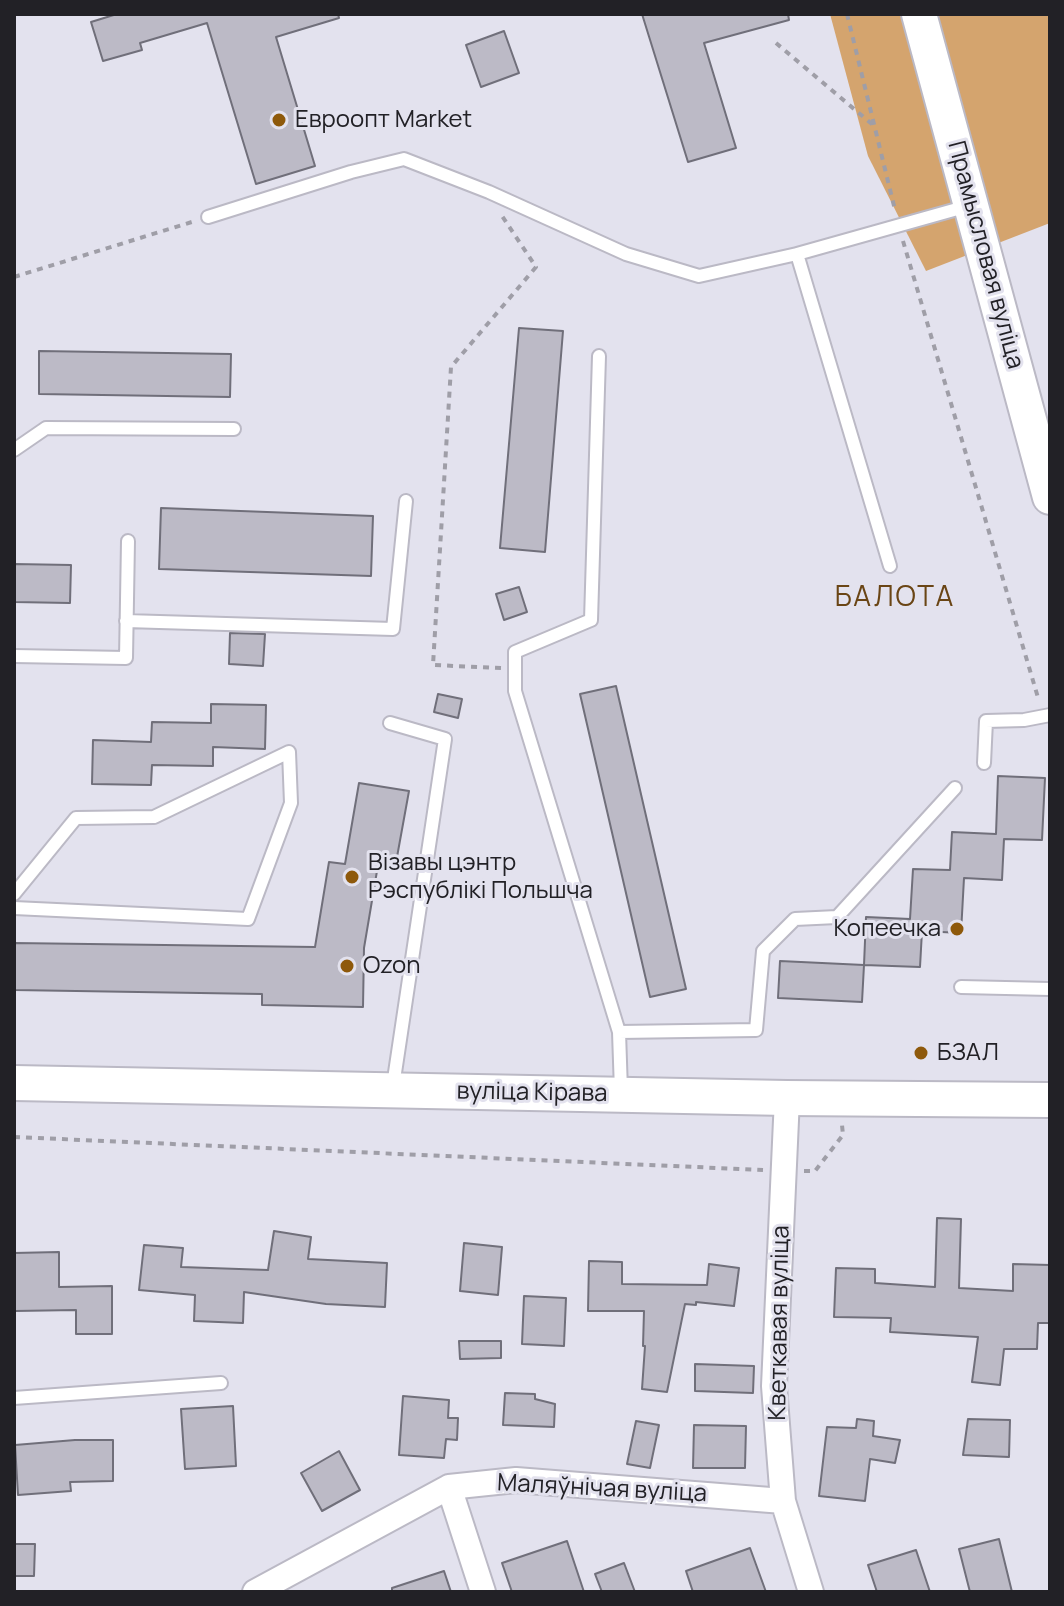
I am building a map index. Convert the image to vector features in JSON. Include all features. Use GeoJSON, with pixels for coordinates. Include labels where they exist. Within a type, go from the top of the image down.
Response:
{"type":"FeatureCollection","features":[{"type":"Feature","properties":{"kind":"main road","name":"Прамысловая вуліца"},"geometry":{"type":"LineString","coordinates":[[919,14],[1050,497]]}},
{"type":"Feature","properties":{"kind":"main road","name":"вуліца Кірава"},"geometry":{"type":"LineString","coordinates":[[14,1083],[1050,1100]]}},
{"type":"Feature","properties":{"kind":"street","name":"Кветкавая вуліца"},"geometry":{"type":"LineString","coordinates":[[787,1098],[774,1386],[783,1501],[811,1592]]}},
{"type":"Feature","properties":{"kind":"street","name":"Маляўнічая вуліца"},"geometry":{"type":"LineString","coordinates":[[255,1592],[449,1487],[516,1480],[783,1501]]}},
{"type":"Feature","properties":{"kind":"street"},"geometry":{"type":"LineString","coordinates":[[449,1487],[483,1592]]}},
{"type":"Feature","properties":{"kind":"lane"},"geometry":{"type":"LineString","coordinates":[[208,217],[351,172],[404,159],[489,192],[626,254],[699,276],[797,254],[971,205]]}},
{"type":"Feature","properties":{"kind":"lane"},"geometry":{"type":"LineString","coordinates":[[797,254],[890,566]]}},
{"type":"Feature","properties":{"kind":"lane"},"geometry":{"type":"LineString","coordinates":[[599,356],[591,620],[515,652],[515,691],[619,1032],[621,1095]]}},
{"type":"Feature","properties":{"kind":"lane"},"geometry":{"type":"LineString","coordinates":[[14,450],[46,428],[234,429]]}},
{"type":"Feature","properties":{"kind":"lane"},"geometry":{"type":"LineString","coordinates":[[126,621],[393,629],[406,501]]}},
{"type":"Feature","properties":{"kind":"lane"},"geometry":{"type":"LineString","coordinates":[[14,656],[126,658],[128,541]]}},
{"type":"Feature","properties":{"kind":"lane"},"geometry":{"type":"LineString","coordinates":[[984,763],[986,721],[1046,716]]}},
{"type":"Feature","properties":{"kind":"lane"},"geometry":{"type":"LineString","coordinates":[[390,723],[445,739],[393,1089]]}},
{"type":"Feature","properties":{"kind":"lane"},"geometry":{"type":"LineString","coordinates":[[14,894],[76,818],[154,817],[289,752],[291,803],[248,919],[14,908]]}},
{"type":"Feature","properties":{"kind":"lane"},"geometry":{"type":"LineString","coordinates":[[619,1032],[756,1030],[763,951],[795,919],[837,917],[955,788]]}},
{"type":"Feature","properties":{"kind":"lane"},"geometry":{"type":"LineString","coordinates":[[961,987],[1050,989]]}},
{"type":"Feature","properties":{"kind":"lane"},"geometry":{"type":"LineString","coordinates":[[14,1398],[221,1383]]}},
{"type":"Feature","properties":{"kind":"path"},"geometry":{"type":"LineString","coordinates":[[847,14],[898,224],[1046,716]]}},
{"type":"Feature","properties":{"kind":"path"},"geometry":{"type":"LineString","coordinates":[[776,43],[875,127]]}},
{"type":"Feature","properties":{"kind":"path"},"geometry":{"type":"LineString","coordinates":[[489,192],[536,267],[451,367],[433,665],[515,669]]}},
{"type":"Feature","properties":{"kind":"path"},"geometry":{"type":"LineString","coordinates":[[14,277],[208,217]]}},
{"type":"Feature","properties":{"kind":"path"},"geometry":{"type":"LineString","coordinates":[[14,1137],[815,1171],[843,1135]]}},
{"type":"Feature","properties":{"kind":"shaded area"},"geometry":{"type":"Polygon","coordinates":[[[830,14],[1050,14],[1050,223],[926,271],[868,156],[830,14]]]}},
{"type":"Feature","properties":{"kind":"building"},"geometry":{"type":"Polygon","coordinates":[[[117,14],[338,14],[339,18],[276,37],[315,166],[256,184],[207,23],[140,43],[142,50],[103,61],[91,22],[117,14]]]}},
{"type":"Feature","properties":{"kind":"building"},"geometry":{"type":"Polygon","coordinates":[[[642,14],[788,14],[789,20],[704,43],[736,148],[688,162],[642,14]]]}},
{"type":"Feature","properties":{"kind":"building"},"geometry":{"type":"Polygon","coordinates":[[[504,31],[519,73],[481,87],[466,45],[504,31]]]}},
{"type":"Feature","properties":{"kind":"building"},"geometry":{"type":"Polygon","coordinates":[[[519,328],[563,331],[545,552],[500,548],[519,328]]]}},
{"type":"Feature","properties":{"kind":"building"},"geometry":{"type":"Polygon","coordinates":[[[39,351],[231,354],[230,397],[39,394],[39,351]]]}},
{"type":"Feature","properties":{"kind":"building"},"geometry":{"type":"Polygon","coordinates":[[[161,508],[373,516],[371,576],[159,569],[161,508]]]}},
{"type":"Feature","properties":{"kind":"building"},"geometry":{"type":"Polygon","coordinates":[[[14,564],[71,565],[70,603],[14,602],[14,564]]]}},
{"type":"Feature","properties":{"kind":"building"},"geometry":{"type":"Polygon","coordinates":[[[519,587],[527,612],[504,620],[496,594],[519,587]]]}},
{"type":"Feature","properties":{"kind":"building"},"geometry":{"type":"Polygon","coordinates":[[[230,633],[265,634],[263,666],[229,664],[230,633]]]}},
{"type":"Feature","properties":{"kind":"building"},"geometry":{"type":"Polygon","coordinates":[[[616,686],[686,989],[650,997],[580,694],[616,686]]]}},
{"type":"Feature","properties":{"kind":"building"},"geometry":{"type":"Polygon","coordinates":[[[438,694],[462,699],[458,718],[434,712],[438,694]]]}},
{"type":"Feature","properties":{"kind":"building"},"geometry":{"type":"Polygon","coordinates":[[[211,704],[266,705],[265,749],[213,747],[213,766],[152,765],[151,785],[92,784],[93,740],[151,742],[152,722],[211,723],[211,704]]]}},
{"type":"Feature","properties":{"kind":"building"},"geometry":{"type":"Polygon","coordinates":[[[998,776],[1045,778],[1042,840],[1004,839],[1002,880],[964,878],[961,933],[922,931],[920,967],[864,965],[866,917],[910,919],[913,869],[950,870],[952,832],[996,834],[998,776]]]}},
{"type":"Feature","properties":{"kind":"building"},"geometry":{"type":"Polygon","coordinates":[[[359,783],[409,791],[395,868],[378,865],[364,948],[363,1007],[262,1005],[262,994],[14,990],[14,943],[315,947],[329,862],[345,864],[359,783]]]}},
{"type":"Feature","properties":{"kind":"building"},"geometry":{"type":"Polygon","coordinates":[[[780,961],[864,965],[862,1002],[778,998],[780,961]]]}},
{"type":"Feature","properties":{"kind":"building"},"geometry":{"type":"Polygon","coordinates":[[[937,1218],[961,1219],[959,1288],[1013,1291],[1013,1264],[1050,1265],[1050,1323],[1038,1323],[1037,1349],[1004,1349],[1000,1385],[972,1382],[978,1337],[890,1332],[891,1318],[834,1317],[836,1268],[875,1269],[875,1283],[935,1287],[937,1218]]]}},
{"type":"Feature","properties":{"kind":"building"},"geometry":{"type":"Polygon","coordinates":[[[274,1231],[311,1237],[308,1259],[387,1263],[385,1307],[326,1304],[244,1292],[243,1323],[194,1321],[195,1295],[139,1290],[144,1245],[183,1248],[181,1267],[268,1270],[274,1231]]]}},
{"type":"Feature","properties":{"kind":"building"},"geometry":{"type":"Polygon","coordinates":[[[464,1243],[502,1247],[498,1295],[460,1291],[464,1243]]]}},
{"type":"Feature","properties":{"kind":"building"},"geometry":{"type":"Polygon","coordinates":[[[59,1252],[59,1287],[112,1286],[112,1334],[76,1334],[76,1310],[15,1311],[14,1253],[59,1252]]]}},
{"type":"Feature","properties":{"kind":"building"},"geometry":{"type":"Polygon","coordinates":[[[589,1261],[622,1262],[622,1284],[707,1285],[709,1264],[739,1268],[734,1306],[696,1302],[696,1305],[685,1304],[667,1392],[642,1389],[644,1311],[588,1311],[589,1261]]]}},
{"type":"Feature","properties":{"kind":"building"},"geometry":{"type":"Polygon","coordinates":[[[524,1296],[566,1298],[564,1346],[522,1344],[524,1296]]]}},
{"type":"Feature","properties":{"kind":"building"},"geometry":{"type":"Polygon","coordinates":[[[459,1341],[501,1341],[501,1358],[460,1359],[459,1341]]]}},
{"type":"Feature","properties":{"kind":"building"},"geometry":{"type":"Polygon","coordinates":[[[695,1364],[754,1366],[753,1393],[695,1391],[695,1364]]]}},
{"type":"Feature","properties":{"kind":"building"},"geometry":{"type":"Polygon","coordinates":[[[505,1393],[535,1394],[535,1399],[555,1404],[554,1427],[503,1425],[505,1393]]]}},
{"type":"Feature","properties":{"kind":"building"},"geometry":{"type":"Polygon","coordinates":[[[403,1396],[449,1400],[448,1418],[458,1418],[457,1440],[446,1439],[444,1458],[399,1455],[403,1396]]]}},
{"type":"Feature","properties":{"kind":"building"},"geometry":{"type":"Polygon","coordinates":[[[233,1406],[236,1466],[185,1469],[181,1409],[233,1406]]]}},
{"type":"Feature","properties":{"kind":"building"},"geometry":{"type":"Polygon","coordinates":[[[857,1419],[874,1421],[873,1436],[900,1440],[895,1463],[870,1459],[865,1501],[819,1496],[827,1427],[856,1428],[857,1419]]]}},
{"type":"Feature","properties":{"kind":"building"},"geometry":{"type":"Polygon","coordinates":[[[968,1419],[1010,1420],[1009,1457],[963,1455],[968,1419]]]}},
{"type":"Feature","properties":{"kind":"building"},"geometry":{"type":"Polygon","coordinates":[[[636,1421],[659,1425],[650,1468],[627,1464],[636,1421]]]}},
{"type":"Feature","properties":{"kind":"building"},"geometry":{"type":"Polygon","coordinates":[[[694,1425],[746,1426],[745,1468],[693,1468],[694,1425]]]}},
{"type":"Feature","properties":{"kind":"building"},"geometry":{"type":"Polygon","coordinates":[[[113,1440],[113,1481],[70,1482],[71,1491],[18,1495],[15,1445],[113,1440]]]}},
{"type":"Feature","properties":{"kind":"building"},"geometry":{"type":"Polygon","coordinates":[[[339,1451],[360,1490],[322,1511],[301,1473],[339,1451]]]}},
{"type":"Feature","properties":{"kind":"building"},"geometry":{"type":"Polygon","coordinates":[[[999,1539],[1012,1592],[970,1592],[959,1549],[999,1539]]]}},
{"type":"Feature","properties":{"kind":"building"},"geometry":{"type":"Polygon","coordinates":[[[567,1541],[584,1592],[512,1592],[502,1563],[567,1541]]]}},
{"type":"Feature","properties":{"kind":"building"},"geometry":{"type":"Polygon","coordinates":[[[14,1544],[35,1544],[34,1576],[14,1576],[14,1544]]]}},
{"type":"Feature","properties":{"kind":"building"},"geometry":{"type":"Polygon","coordinates":[[[750,1548],[766,1592],[693,1592],[686,1571],[750,1548]]]}},
{"type":"Feature","properties":{"kind":"building"},"geometry":{"type":"Polygon","coordinates":[[[916,1550],[930,1592],[877,1592],[868,1565],[916,1550]]]}},
{"type":"Feature","properties":{"kind":"building"},"geometry":{"type":"Polygon","coordinates":[[[624,1563],[635,1592],[602,1592],[595,1574],[624,1563]]]}},
{"type":"Feature","properties":{"kind":"building"},"geometry":{"type":"Polygon","coordinates":[[[444,1571],[451,1592],[392,1592],[392,1588],[444,1571]]]}},
{"type":"Feature","properties":{"kind":"place","name":"Евроопт Market"},"geometry":{"type":"Point","coordinates":[279,120]}},
{"type":"Feature","properties":{"kind":"place","name":"Візавы цэнтр Рэспублікі Польшча"},"geometry":{"type":"Point","coordinates":[352,877]}},
{"type":"Feature","properties":{"kind":"place","name":"Копеечка"},"geometry":{"type":"Point","coordinates":[957,929]}},
{"type":"Feature","properties":{"kind":"place","name":"Ozon"},"geometry":{"type":"Point","coordinates":[347,966]}},
{"type":"Feature","properties":{"kind":"place","name":"БЗАЛ"},"geometry":{"type":"Point","coordinates":[921,1053]}},
{"type":"Feature","properties":{"kind":"district","name":"БАЛОТА"},"geometry":{"type":"Point","coordinates":[895,598]}}]}
